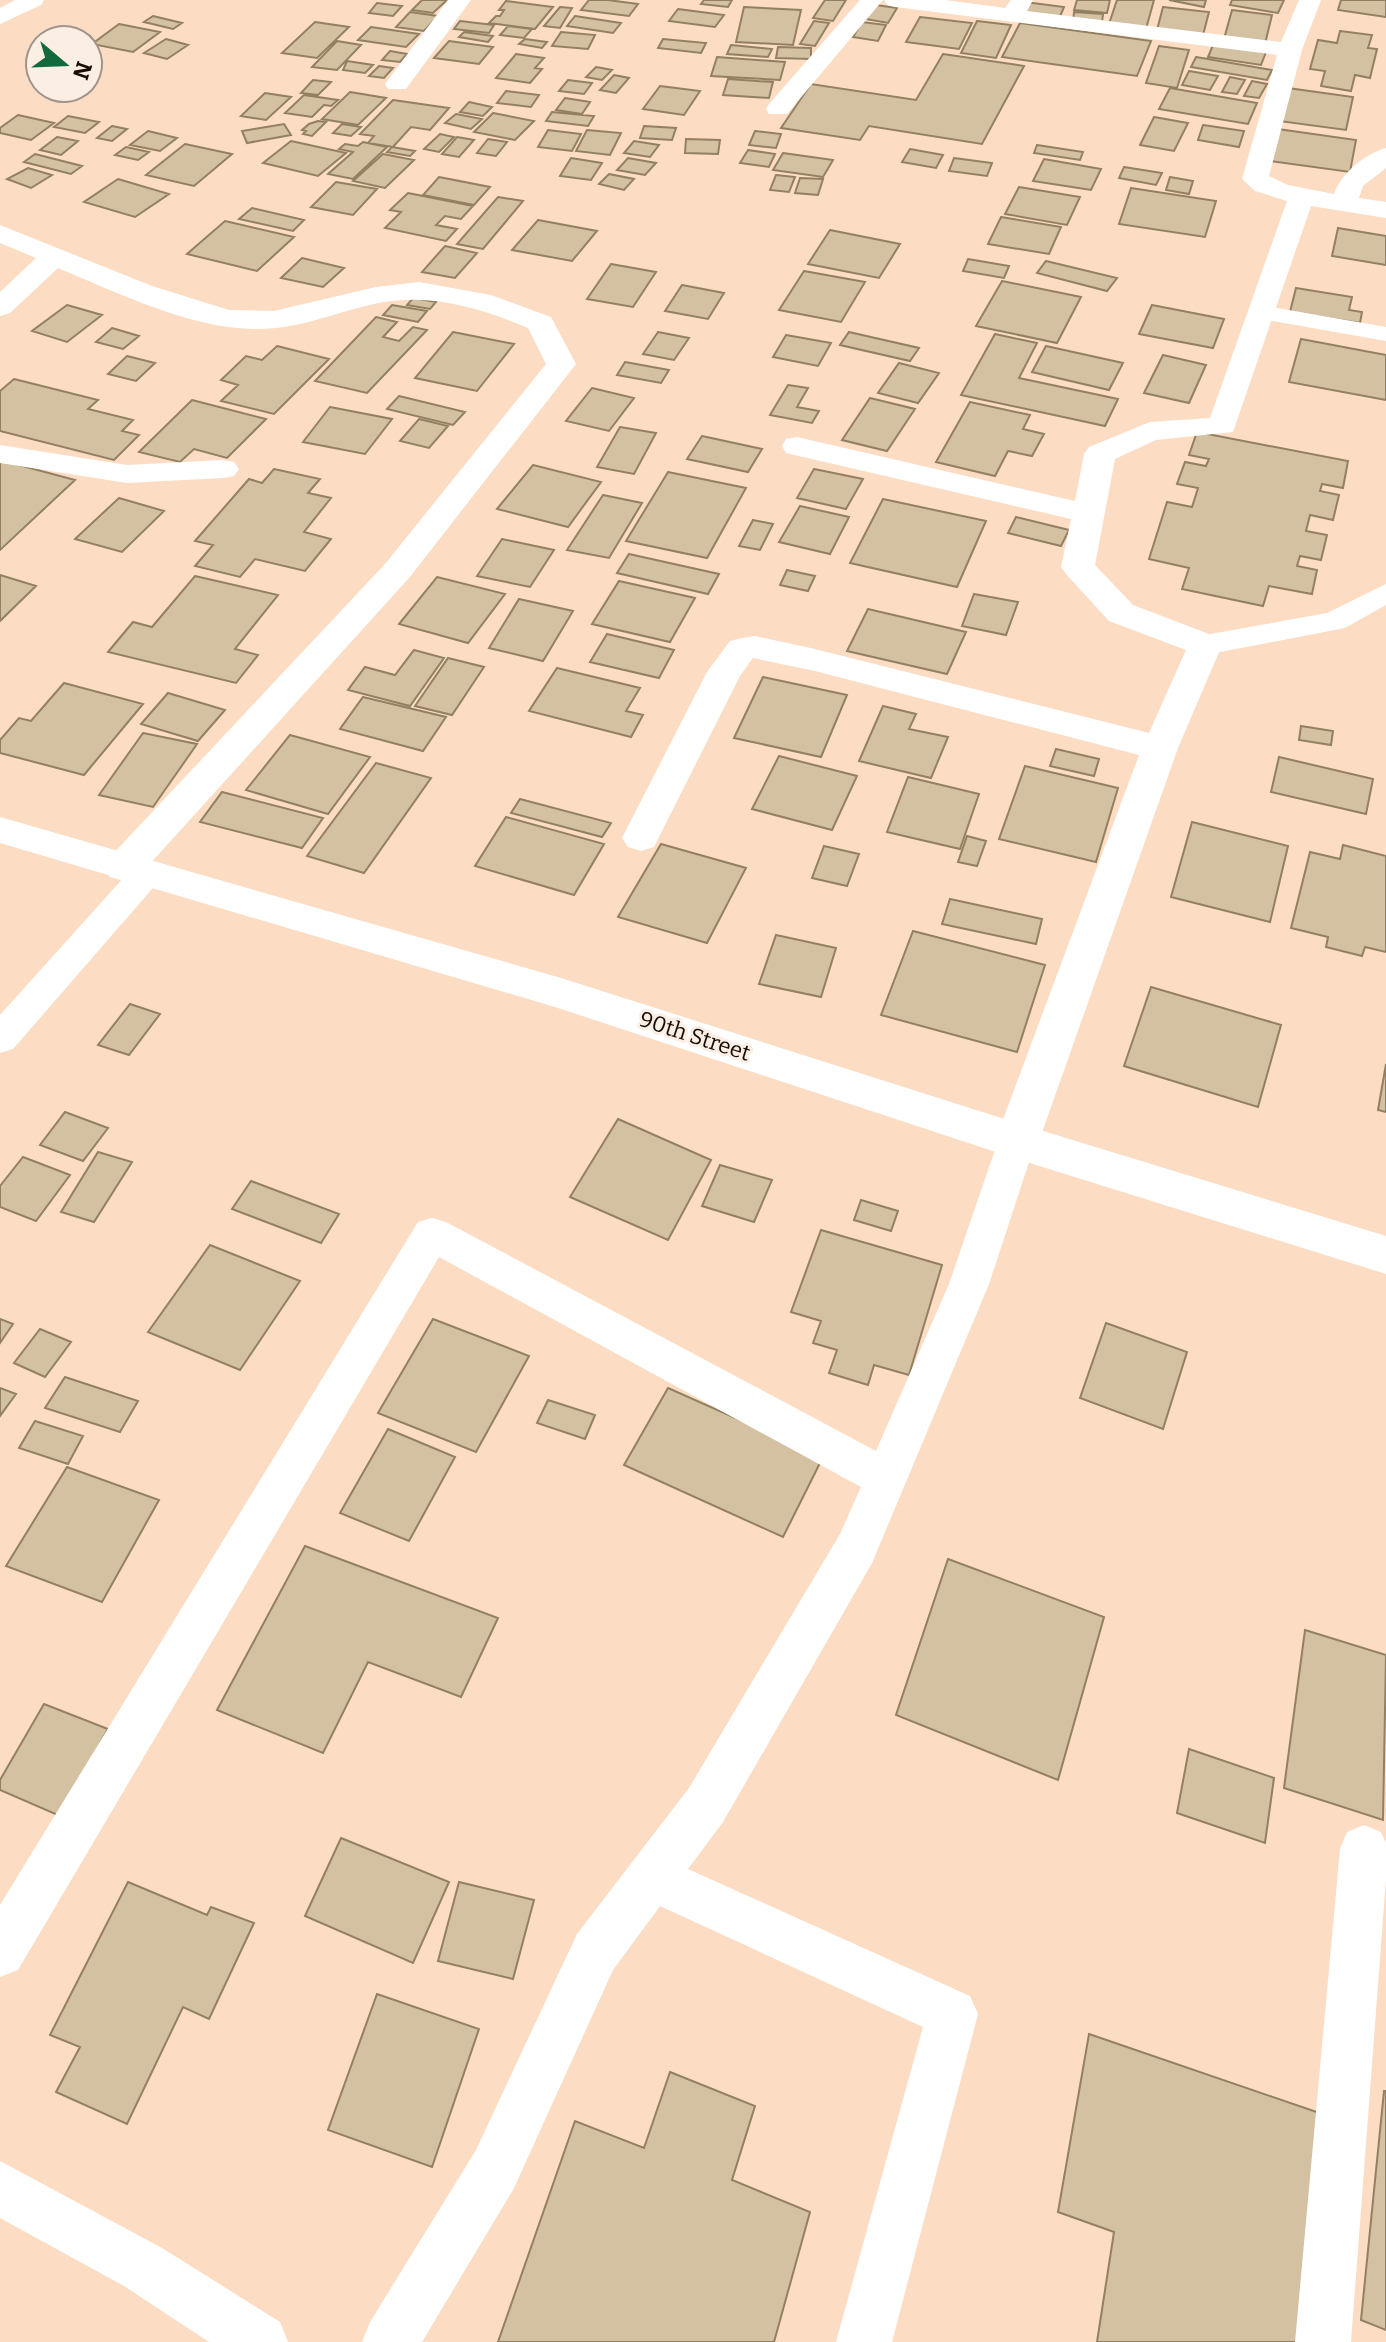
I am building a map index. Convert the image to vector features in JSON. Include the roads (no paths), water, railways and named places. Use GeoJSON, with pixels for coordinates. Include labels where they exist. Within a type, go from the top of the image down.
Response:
{"type":"FeatureCollection","features":[{"type":"Feature","properties":{"kind":"street"},"geometry":{"type":"LineString","coordinates":[[0,17],[33,0]]}},
{"type":"Feature","properties":{"kind":"street"},"geometry":{"type":"LineString","coordinates":[[397,84],[460,0]]}},
{"type":"Feature","properties":{"kind":"street"},"geometry":{"type":"LineString","coordinates":[[778,109],[872,0]]}},
{"type":"Feature","properties":{"kind":"street"},"geometry":{"type":"LineString","coordinates":[[895,0],[1017,8],[1290,50]]}},
{"type":"Feature","properties":{"kind":"street"},"geometry":{"type":"LineString","coordinates":[[1310,0],[1290,50],[1255,179],[1268,187],[1386,210]]}},
{"type":"Feature","properties":{"kind":"street"},"geometry":{"type":"LineString","coordinates":[[1344,203],[1351,182],[1386,156]]}},
{"type":"Feature","properties":{"kind":"street"},"geometry":{"type":"LineString","coordinates":[[1017,1141],[1160,748],[1205,645],[1121,613],[1078,567],[1100,454],[1150,431],[1222,426],[1302,195]]}},
{"type":"Feature","properties":{"kind":"street"},"geometry":{"type":"LineString","coordinates":[[0,233],[203,313],[240,320],[289,319],[379,294],[425,290],[453,293],[541,323],[545,338],[561,364],[397,571],[136,870]]}},
{"type":"Feature","properties":{"kind":"street"},"geometry":{"type":"LineString","coordinates":[[0,307],[54,256]]}},
{"type":"Feature","properties":{"kind":"street"},"geometry":{"type":"LineString","coordinates":[[797,446],[1087,513]]}},
{"type":"Feature","properties":{"kind":"street"},"geometry":{"type":"LineString","coordinates":[[0,454],[127,474],[223,469]]}},
{"type":"Feature","properties":{"kind":"street"},"geometry":{"type":"LineString","coordinates":[[641,838],[724,672],[742,649],[771,649],[1160,748]]}},
{"type":"Feature","properties":{"kind":"street","name":"90th Street"},"geometry":{"type":"LineString","coordinates":[[0,830],[561,993],[1017,1141],[1386,1255]]}},
{"type":"Feature","properties":{"kind":"lane"},"geometry":{"type":"LineString","coordinates":[[1260,312],[1386,334]]}},
{"type":"Feature","properties":{"kind":"lane"},"geometry":{"type":"LineString","coordinates":[[1205,645],[1335,621],[1386,593]]}},
{"type":"Feature","properties":{"kind":"lane"},"geometry":{"type":"LineString","coordinates":[[0,1039],[136,870]]}},
{"type":"Feature","properties":{"kind":"lane"},"geometry":{"type":"LineString","coordinates":[[390,2342],[495,2169],[595,1952],[706,1805],[856,1548],[969,1284],[1017,1141]]}},
{"type":"Feature","properties":{"kind":"lane"},"geometry":{"type":"LineString","coordinates":[[0,1952],[432,1234],[886,1478]]}},
{"type":"Feature","properties":{"kind":"lane"},"geometry":{"type":"LineString","coordinates":[[1323,2342],[1364,1849]]}},
{"type":"Feature","properties":{"kind":"lane"},"geometry":{"type":"LineString","coordinates":[[651,1877],[952,2014],[864,2342]]}},
{"type":"Feature","properties":{"kind":"lane"},"geometry":{"type":"LineString","coordinates":[[0,2188],[143,2267],[260,2342]]}}]}
